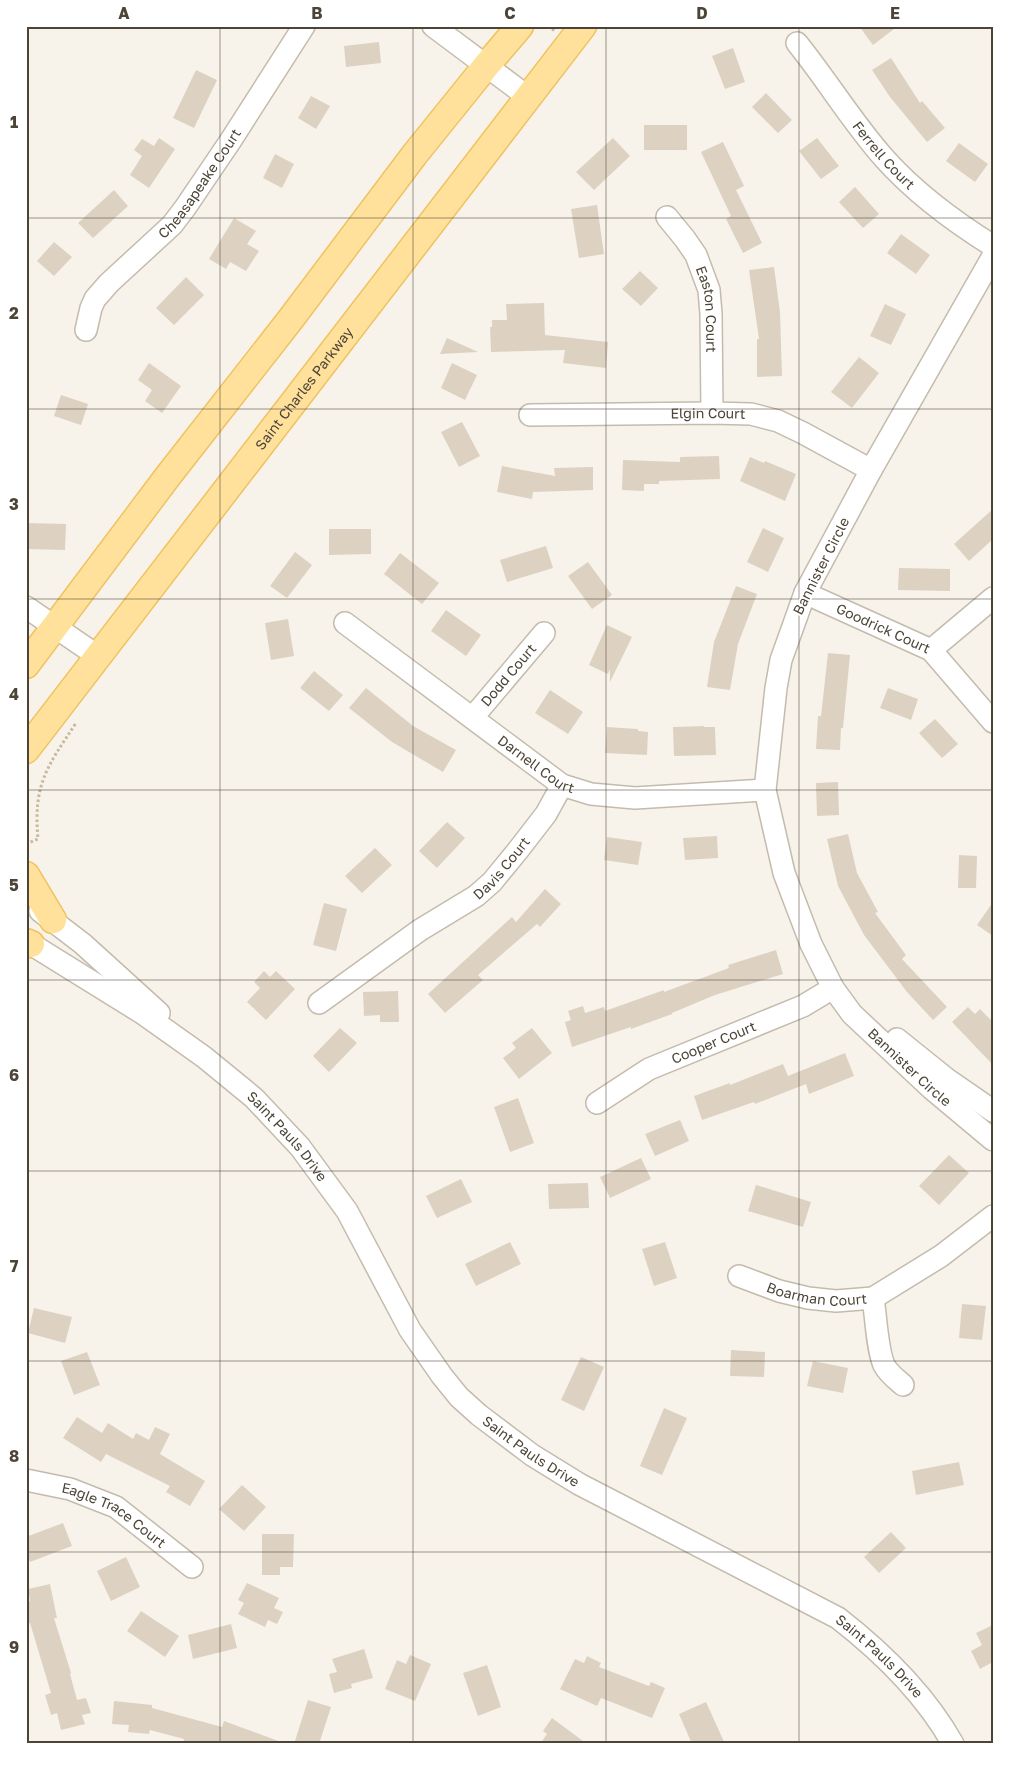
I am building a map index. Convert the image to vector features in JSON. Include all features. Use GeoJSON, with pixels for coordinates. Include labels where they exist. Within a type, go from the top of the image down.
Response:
{"type":"FeatureCollection","features":[{"type":"Feature","properties":{"kind":"main road"},"geometry":{"type":"LineString","coordinates":[[26,664],[416,154],[520,26]]}},
{"type":"Feature","properties":{"kind":"main road","name":"Saint Charles Parkway"},"geometry":{"type":"LineString","coordinates":[[26,750],[584,26]]}},
{"type":"Feature","properties":{"kind":"main road"},"geometry":{"type":"LineString","coordinates":[[26,875],[53,920]]}},
{"type":"Feature","properties":{"kind":"street","name":"Cheasapeake Court"},"geometry":{"type":"LineString","coordinates":[[86,330],[89,312],[95,299],[109,283],[160,236],[185,208],[232,140],[304,26]]}},
{"type":"Feature","properties":{"kind":"street"},"geometry":{"type":"LineString","coordinates":[[433,26],[528,97]]}},
{"type":"Feature","properties":{"kind":"street","name":"Ferrell Court"},"geometry":{"type":"LineString","coordinates":[[797,43],[815,65],[846,111],[891,165],[932,204],[957,224],[993,246]]}},
{"type":"Feature","properties":{"kind":"street","name":"Easton Court"},"geometry":{"type":"LineString","coordinates":[[666,217],[696,254],[709,290],[712,413]]}},
{"type":"Feature","properties":{"kind":"street","name":"Bannister Circle"},"geometry":{"type":"LineString","coordinates":[[993,256],[871,470],[805,593],[781,660],[776,688],[765,790],[784,873],[811,944],[833,988],[852,1014],[932,1089],[993,1140]]}},
{"type":"Feature","properties":{"kind":"street","name":"Elgin Court"},"geometry":{"type":"LineString","coordinates":[[530,415],[751,414],[778,421],[803,432],[871,470]]}},
{"type":"Feature","properties":{"kind":"street","name":"Goodrick Court"},"geometry":{"type":"LineString","coordinates":[[805,593],[931,650],[993,722]]}},
{"type":"Feature","properties":{"kind":"street"},"geometry":{"type":"LineString","coordinates":[[931,650],[993,598]]}},
{"type":"Feature","properties":{"kind":"street"},"geometry":{"type":"LineString","coordinates":[[26,607],[99,657]]}},
{"type":"Feature","properties":{"kind":"street","name":"Darnell Court"},"geometry":{"type":"LineString","coordinates":[[345,624],[473,717],[562,785],[591,794],[636,798],[765,790]]}},
{"type":"Feature","properties":{"kind":"street","name":"Dodd Court"},"geometry":{"type":"LineString","coordinates":[[473,717],[544,633]]}},
{"type":"Feature","properties":{"kind":"street","name":"Davis Court"},"geometry":{"type":"LineString","coordinates":[[319,1003],[420,930],[476,896],[492,882],[546,814],[562,785]]}},
{"type":"Feature","properties":{"kind":"street","name":"Saint Pauls Drive"},"geometry":{"type":"LineString","coordinates":[[26,900],[83,944],[204,1057]]}},
{"type":"Feature","properties":{"kind":"street","name":"Saint Pauls Drive"},"geometry":{"type":"LineString","coordinates":[[28,942],[142,1013],[204,1057],[254,1098],[300,1148],[347,1211],[410,1330],[459,1397],[479,1416],[532,1455],[579,1484],[838,1618],[864,1639],[911,1685],[944,1727],[953,1744]]}},
{"type":"Feature","properties":{"kind":"street","name":"Bannister Circle"},"geometry":{"type":"LineString","coordinates":[[833,988],[868,1014],[934,1069],[993,1111]]}},
{"type":"Feature","properties":{"kind":"street","name":"Cooper Court"},"geometry":{"type":"LineString","coordinates":[[597,1103],[648,1070],[803,1006],[833,988]]}},
{"type":"Feature","properties":{"kind":"street","name":"Boarman Court"},"geometry":{"type":"LineString","coordinates":[[739,1276],[779,1291],[808,1298],[836,1301],[873,1298],[940,1256],[993,1216]]}},
{"type":"Feature","properties":{"kind":"street"},"geometry":{"type":"LineString","coordinates":[[873,1298],[884,1364],[903,1385]]}},
{"type":"Feature","properties":{"kind":"street","name":"Eagle Trace Court"},"geometry":{"type":"LineString","coordinates":[[26,1480],[70,1489],[116,1507],[192,1567]]}},
{"type":"Feature","properties":{"kind":"building"},"geometry":{"type":"Polygon","coordinates":[[[859,26],[898,26],[873,45],[859,26]]]}},
{"type":"Feature","properties":{"kind":"building"},"geometry":{"type":"Polygon","coordinates":[[[379,42],[381,63],[346,67],[344,46],[379,42]]]}},
{"type":"Feature","properties":{"kind":"building"},"geometry":{"type":"Polygon","coordinates":[[[733,48],[745,82],[725,89],[712,56],[733,48]]]}},
{"type":"Feature","properties":{"kind":"building"},"geometry":{"type":"Polygon","coordinates":[[[891,58],[920,103],[922,101],[945,128],[927,142],[890,97],[872,70],[891,58]]]}},
{"type":"Feature","properties":{"kind":"building"},"geometry":{"type":"Polygon","coordinates":[[[196,70],[217,80],[194,128],[173,118],[196,70]]]}},
{"type":"Feature","properties":{"kind":"building"},"geometry":{"type":"Polygon","coordinates":[[[766,93],[792,120],[778,133],[752,107],[766,93]]]}},
{"type":"Feature","properties":{"kind":"building"},"geometry":{"type":"Polygon","coordinates":[[[311,96],[330,106],[316,129],[298,118],[311,96]]]}},
{"type":"Feature","properties":{"kind":"building"},"geometry":{"type":"Polygon","coordinates":[[[644,125],[687,125],[687,150],[644,150],[644,125]]]}},
{"type":"Feature","properties":{"kind":"building"},"geometry":{"type":"Polygon","coordinates":[[[159,138],[175,149],[149,188],[130,175],[142,156],[134,150],[142,139],[154,146],[159,138]]]}},
{"type":"Feature","properties":{"kind":"building"},"geometry":{"type":"Polygon","coordinates":[[[613,138],[630,156],[594,190],[576,172],[613,138]]]}},
{"type":"Feature","properties":{"kind":"building"},"geometry":{"type":"Polygon","coordinates":[[[817,138],[839,166],[821,179],[799,151],[817,138]]]}},
{"type":"Feature","properties":{"kind":"building"},"geometry":{"type":"Polygon","coordinates":[[[723,142],[744,186],[736,190],[762,243],[743,253],[726,219],[731,216],[701,152],[723,142]]]}},
{"type":"Feature","properties":{"kind":"building"},"geometry":{"type":"Polygon","coordinates":[[[959,143],[988,164],[975,182],[946,161],[959,143]]]}},
{"type":"Feature","properties":{"kind":"building"},"geometry":{"type":"Polygon","coordinates":[[[275,154],[294,164],[282,188],[263,178],[275,154]]]}},
{"type":"Feature","properties":{"kind":"building"},"geometry":{"type":"Polygon","coordinates":[[[855,187],[879,214],[863,228],[839,202],[855,187]]]}},
{"type":"Feature","properties":{"kind":"building"},"geometry":{"type":"Polygon","coordinates":[[[114,190],[128,206],[93,238],[78,223],[114,190]]]}},
{"type":"Feature","properties":{"kind":"building"},"geometry":{"type":"Polygon","coordinates":[[[597,205],[604,254],[579,258],[571,209],[597,205]]]}},
{"type":"Feature","properties":{"kind":"building"},"geometry":{"type":"Polygon","coordinates":[[[234,218],[256,231],[247,244],[259,251],[246,271],[230,262],[226,269],[209,259],[234,218]]]}},
{"type":"Feature","properties":{"kind":"building"},"geometry":{"type":"Polygon","coordinates":[[[901,234],[930,255],[916,274],[887,253],[901,234]]]}},
{"type":"Feature","properties":{"kind":"building"},"geometry":{"type":"Polygon","coordinates":[[[54,242],[72,257],[54,276],[37,261],[54,242]]]}},
{"type":"Feature","properties":{"kind":"building"},"geometry":{"type":"Polygon","coordinates":[[[774,267],[780,312],[782,376],[757,377],[757,339],[759,339],[749,270],[774,267]]]}},
{"type":"Feature","properties":{"kind":"building"},"geometry":{"type":"Polygon","coordinates":[[[640,271],[658,288],[641,306],[622,289],[640,271]]]}},
{"type":"Feature","properties":{"kind":"building"},"geometry":{"type":"Polygon","coordinates":[[[186,277],[204,295],[174,325],[156,308],[186,277]]]}},
{"type":"Feature","properties":{"kind":"building"},"geometry":{"type":"Polygon","coordinates":[[[544,303],[545,335],[608,342],[606,368],[563,363],[565,350],[491,352],[490,327],[492,327],[492,320],[507,320],[506,304],[544,303]]]}},
{"type":"Feature","properties":{"kind":"building"},"geometry":{"type":"Polygon","coordinates":[[[885,304],[906,314],[891,345],[870,336],[885,304]]]}},
{"type":"Feature","properties":{"kind":"building"},"geometry":{"type":"Polygon","coordinates":[[[447,338],[478,352],[440,354],[447,338]]]}},
{"type":"Feature","properties":{"kind":"building"},"geometry":{"type":"Polygon","coordinates":[[[859,357],[879,373],[852,408],[831,392],[859,357]]]}},
{"type":"Feature","properties":{"kind":"building"},"geometry":{"type":"Polygon","coordinates":[[[149,363],[181,386],[162,413],[145,401],[152,390],[138,380],[149,363]]]}},
{"type":"Feature","properties":{"kind":"building"},"geometry":{"type":"Polygon","coordinates":[[[452,363],[477,375],[465,400],[441,388],[452,363]]]}},
{"type":"Feature","properties":{"kind":"building"},"geometry":{"type":"Polygon","coordinates":[[[61,395],[88,404],[81,425],[54,416],[61,395]]]}},
{"type":"Feature","properties":{"kind":"building"},"geometry":{"type":"Polygon","coordinates":[[[462,422],[480,456],[459,467],[441,432],[462,422]]]}},
{"type":"Feature","properties":{"kind":"building"},"geometry":{"type":"Polygon","coordinates":[[[719,456],[720,479],[659,481],[659,484],[644,484],[644,491],[622,490],[623,460],[680,462],[680,457],[719,456]]]}},
{"type":"Feature","properties":{"kind":"building"},"geometry":{"type":"Polygon","coordinates":[[[750,457],[796,474],[785,501],[740,481],[750,457]]]}},
{"type":"Feature","properties":{"kind":"building"},"geometry":{"type":"Polygon","coordinates":[[[502,466],[555,476],[554,468],[593,467],[593,490],[533,492],[532,499],[497,492],[502,466]]]}},
{"type":"Feature","properties":{"kind":"building"},"geometry":{"type":"Polygon","coordinates":[[[993,509],[993,539],[969,561],[954,544],[993,509]]]}},
{"type":"Feature","properties":{"kind":"building"},"geometry":{"type":"Polygon","coordinates":[[[26,523],[66,524],[65,550],[26,549],[26,523]]]}},
{"type":"Feature","properties":{"kind":"building"},"geometry":{"type":"Polygon","coordinates":[[[763,528],[784,538],[768,572],[747,562],[763,528]]]}},
{"type":"Feature","properties":{"kind":"building"},"geometry":{"type":"Polygon","coordinates":[[[329,529],[371,529],[371,554],[329,555],[329,529]]]}},
{"type":"Feature","properties":{"kind":"building"},"geometry":{"type":"Polygon","coordinates":[[[546,546],[553,568],[507,582],[500,560],[546,546]]]}},
{"type":"Feature","properties":{"kind":"building"},"geometry":{"type":"Polygon","coordinates":[[[295,552],[312,565],[287,598],[270,586],[295,552]]]}},
{"type":"Feature","properties":{"kind":"building"},"geometry":{"type":"Polygon","coordinates":[[[400,553],[439,583],[422,604],[384,574],[400,553]]]}},
{"type":"Feature","properties":{"kind":"building"},"geometry":{"type":"Polygon","coordinates":[[[588,562],[612,595],[592,609],[568,576],[588,562]]]}},
{"type":"Feature","properties":{"kind":"building"},"geometry":{"type":"Polygon","coordinates":[[[899,568],[950,569],[950,591],[898,590],[899,568]]]}},
{"type":"Feature","properties":{"kind":"building"},"geometry":{"type":"Polygon","coordinates":[[[736,586],[757,594],[738,644],[730,690],[707,687],[714,642],[736,586]]]}},
{"type":"Feature","properties":{"kind":"building"},"geometry":{"type":"Polygon","coordinates":[[[446,610],[481,635],[466,656],[431,631],[446,610]]]}},
{"type":"Feature","properties":{"kind":"building"},"geometry":{"type":"Polygon","coordinates":[[[288,619],[294,656],[271,660],[265,623],[288,619]]]}},
{"type":"Feature","properties":{"kind":"building"},"geometry":{"type":"Polygon","coordinates":[[[607,625],[632,637],[610,682],[610,669],[608,674],[589,665],[607,625]]]}},
{"type":"Feature","properties":{"kind":"building"},"geometry":{"type":"Polygon","coordinates":[[[828,653],[850,655],[840,750],[816,749],[818,716],[821,716],[828,653]]]}},
{"type":"Feature","properties":{"kind":"building"},"geometry":{"type":"Polygon","coordinates":[[[314,671],[343,695],[329,711],[300,688],[314,671]]]}},
{"type":"Feature","properties":{"kind":"building"},"geometry":{"type":"Polygon","coordinates":[[[366,688],[413,726],[456,750],[443,772],[392,742],[349,708],[366,688]]]}},
{"type":"Feature","properties":{"kind":"building"},"geometry":{"type":"Polygon","coordinates":[[[888,688],[918,699],[911,720],[880,708],[888,688]]]}},
{"type":"Feature","properties":{"kind":"building"},"geometry":{"type":"Polygon","coordinates":[[[550,690],[583,712],[568,734],[535,713],[550,690]]]}},
{"type":"Feature","properties":{"kind":"building"},"geometry":{"type":"Polygon","coordinates":[[[935,719],[958,744],[942,758],[919,733],[935,719]]]}},
{"type":"Feature","properties":{"kind":"building"},"geometry":{"type":"Polygon","coordinates":[[[607,727],[638,729],[638,731],[648,732],[647,755],[605,753],[607,727]]]}},
{"type":"Feature","properties":{"kind":"building"},"geometry":{"type":"Polygon","coordinates":[[[673,727],[715,727],[716,755],[674,756],[673,727]]]}},
{"type":"Feature","properties":{"kind":"building"},"geometry":{"type":"Polygon","coordinates":[[[838,782],[839,815],[817,816],[816,783],[838,782]]]}},
{"type":"Feature","properties":{"kind":"building"},"geometry":{"type":"Polygon","coordinates":[[[447,822],[465,838],[437,868],[419,851],[447,822]]]}},
{"type":"Feature","properties":{"kind":"building"},"geometry":{"type":"Polygon","coordinates":[[[848,834],[857,873],[878,912],[875,913],[906,955],[902,959],[947,1007],[933,1020],[907,992],[864,935],[838,886],[827,839],[848,834]]]}},
{"type":"Feature","properties":{"kind":"building"},"geometry":{"type":"Polygon","coordinates":[[[717,836],[718,858],[685,860],[683,838],[717,836]]]}},
{"type":"Feature","properties":{"kind":"building"},"geometry":{"type":"Polygon","coordinates":[[[607,837],[642,842],[638,865],[604,860],[607,837]]]}},
{"type":"Feature","properties":{"kind":"building"},"geometry":{"type":"Polygon","coordinates":[[[375,848],[392,865],[362,893],[345,876],[375,848]]]}},
{"type":"Feature","properties":{"kind":"building"},"geometry":{"type":"Polygon","coordinates":[[[959,855],[977,856],[976,888],[958,888],[959,855]]]}},
{"type":"Feature","properties":{"kind":"building"},"geometry":{"type":"Polygon","coordinates":[[[545,889],[561,904],[540,927],[537,924],[478,975],[483,980],[445,1013],[428,994],[512,917],[516,922],[545,889]]]}},
{"type":"Feature","properties":{"kind":"building"},"geometry":{"type":"Polygon","coordinates":[[[993,902],[993,936],[977,925],[993,902]]]}},
{"type":"Feature","properties":{"kind":"building"},"geometry":{"type":"Polygon","coordinates":[[[324,903],[347,909],[336,951],[313,945],[324,903]]]}},
{"type":"Feature","properties":{"kind":"building"},"geometry":{"type":"Polygon","coordinates":[[[776,950],[783,974],[715,995],[631,1029],[631,1027],[572,1047],[565,1022],[571,1020],[568,1011],[583,1006],[585,1013],[604,1007],[605,1011],[729,968],[728,965],[776,950]]]}},
{"type":"Feature","properties":{"kind":"building"},"geometry":{"type":"Polygon","coordinates":[[[264,971],[270,977],[276,971],[295,989],[266,1020],[247,1002],[260,988],[254,982],[264,971]]]}},
{"type":"Feature","properties":{"kind":"building"},"geometry":{"type":"Polygon","coordinates":[[[398,991],[399,1022],[380,1022],[380,1015],[364,1016],[363,992],[398,991]]]}},
{"type":"Feature","properties":{"kind":"building"},"geometry":{"type":"Polygon","coordinates":[[[968,1007],[975,1014],[980,1009],[993,1022],[993,1065],[952,1022],[968,1007]]]}},
{"type":"Feature","properties":{"kind":"building"},"geometry":{"type":"Polygon","coordinates":[[[340,1028],[357,1043],[329,1072],[313,1056],[340,1028]]]}},
{"type":"Feature","properties":{"kind":"building"},"geometry":{"type":"Polygon","coordinates":[[[532,1028],[552,1053],[519,1079],[503,1058],[516,1048],[512,1043],[532,1028]]]}},
{"type":"Feature","properties":{"kind":"building"},"geometry":{"type":"Polygon","coordinates":[[[845,1053],[854,1076],[809,1094],[806,1084],[755,1104],[754,1102],[702,1120],[694,1096],[730,1083],[730,1085],[783,1064],[788,1076],[845,1053]]]}},
{"type":"Feature","properties":{"kind":"building"},"geometry":{"type":"Polygon","coordinates":[[[518,1098],[534,1143],[510,1152],[494,1107],[518,1098]]]}},
{"type":"Feature","properties":{"kind":"building"},"geometry":{"type":"Polygon","coordinates":[[[680,1120],[689,1141],[655,1156],[645,1134],[680,1120]]]}},
{"type":"Feature","properties":{"kind":"building"},"geometry":{"type":"Polygon","coordinates":[[[949,1155],[969,1173],[939,1205],[919,1186],[949,1155]]]}},
{"type":"Feature","properties":{"kind":"building"},"geometry":{"type":"Polygon","coordinates":[[[641,1158],[651,1179],[610,1198],[600,1177],[641,1158]]]}},
{"type":"Feature","properties":{"kind":"building"},"geometry":{"type":"Polygon","coordinates":[[[461,1179],[472,1202],[437,1218],[426,1196],[461,1179]]]}},
{"type":"Feature","properties":{"kind":"building"},"geometry":{"type":"Polygon","coordinates":[[[588,1183],[589,1208],[549,1209],[548,1184],[588,1183]]]}},
{"type":"Feature","properties":{"kind":"building"},"geometry":{"type":"Polygon","coordinates":[[[756,1185],[811,1202],[803,1227],[748,1211],[756,1185]]]}},
{"type":"Feature","properties":{"kind":"building"},"geometry":{"type":"Polygon","coordinates":[[[510,1242],[521,1264],[476,1286],[465,1264],[510,1242]]]}},
{"type":"Feature","properties":{"kind":"building"},"geometry":{"type":"Polygon","coordinates":[[[665,1242],[677,1278],[654,1286],[642,1249],[665,1242]]]}},
{"type":"Feature","properties":{"kind":"building"},"geometry":{"type":"Polygon","coordinates":[[[962,1304],[986,1306],[982,1340],[959,1338],[962,1304]]]}},
{"type":"Feature","properties":{"kind":"building"},"geometry":{"type":"Polygon","coordinates":[[[34,1308],[72,1317],[65,1343],[28,1333],[34,1308]]]}},
{"type":"Feature","properties":{"kind":"building"},"geometry":{"type":"Polygon","coordinates":[[[731,1350],[765,1352],[764,1377],[730,1376],[731,1350]]]}},
{"type":"Feature","properties":{"kind":"building"},"geometry":{"type":"Polygon","coordinates":[[[87,1352],[100,1385],[74,1395],[61,1361],[87,1352]]]}},
{"type":"Feature","properties":{"kind":"building"},"geometry":{"type":"Polygon","coordinates":[[[581,1357],[604,1367],[584,1411],[561,1400],[581,1357]]]}},
{"type":"Feature","properties":{"kind":"building"},"geometry":{"type":"Polygon","coordinates":[[[813,1361],[848,1368],[843,1393],[807,1386],[813,1361]]]}},
{"type":"Feature","properties":{"kind":"building"},"geometry":{"type":"Polygon","coordinates":[[[664,1408],[687,1418],[662,1475],[640,1466],[664,1408]]]}},
{"type":"Feature","properties":{"kind":"building"},"geometry":{"type":"Polygon","coordinates":[[[77,1417],[102,1433],[108,1423],[133,1439],[136,1433],[149,1440],[155,1427],[170,1434],[160,1454],[205,1481],[190,1506],[166,1492],[170,1486],[106,1454],[101,1462],[63,1438],[77,1417]]]}},
{"type":"Feature","properties":{"kind":"building"},"geometry":{"type":"Polygon","coordinates":[[[959,1462],[964,1485],[916,1495],[912,1471],[959,1462]]]}},
{"type":"Feature","properties":{"kind":"building"},"geometry":{"type":"Polygon","coordinates":[[[242,1485],[266,1507],[244,1531],[219,1509],[242,1485]]]}},
{"type":"Feature","properties":{"kind":"building"},"geometry":{"type":"Polygon","coordinates":[[[63,1523],[72,1546],[30,1562],[26,1552],[26,1537],[63,1523]]]}},
{"type":"Feature","properties":{"kind":"building"},"geometry":{"type":"Polygon","coordinates":[[[891,1532],[906,1548],[879,1573],[864,1557],[891,1532]]]}},
{"type":"Feature","properties":{"kind":"building"},"geometry":{"type":"Polygon","coordinates":[[[262,1534],[294,1534],[293,1567],[280,1567],[280,1575],[262,1575],[262,1534]]]}},
{"type":"Feature","properties":{"kind":"building"},"geometry":{"type":"Polygon","coordinates":[[[126,1557],[140,1587],[111,1601],[97,1571],[126,1557]]]}},
{"type":"Feature","properties":{"kind":"building"},"geometry":{"type":"Polygon","coordinates":[[[247,1583],[279,1598],[274,1608],[283,1612],[277,1624],[268,1620],[265,1627],[238,1614],[244,1603],[238,1600],[247,1583]]]}},
{"type":"Feature","properties":{"kind":"building"},"geometry":{"type":"Polygon","coordinates":[[[50,1584],[57,1618],[54,1618],[71,1673],[77,1700],[86,1698],[91,1713],[82,1715],[85,1724],[61,1730],[57,1713],[51,1715],[45,1695],[51,1693],[30,1623],[26,1624],[26,1602],[30,1601],[28,1589],[50,1584]]]}},
{"type":"Feature","properties":{"kind":"building"},"geometry":{"type":"Polygon","coordinates":[[[141,1611],[179,1636],[165,1657],[127,1631],[141,1611]]]}},
{"type":"Feature","properties":{"kind":"building"},"geometry":{"type":"Polygon","coordinates":[[[231,1624],[237,1648],[193,1659],[188,1635],[231,1624]]]}},
{"type":"Feature","properties":{"kind":"building"},"geometry":{"type":"Polygon","coordinates":[[[993,1625],[993,1666],[991,1663],[980,1669],[971,1651],[982,1645],[976,1633],[993,1625]]]}},
{"type":"Feature","properties":{"kind":"building"},"geometry":{"type":"Polygon","coordinates":[[[364,1649],[373,1678],[351,1684],[352,1688],[334,1693],[329,1674],[337,1672],[332,1659],[364,1649]]]}},
{"type":"Feature","properties":{"kind":"building"},"geometry":{"type":"Polygon","coordinates":[[[410,1655],[431,1664],[415,1701],[385,1689],[397,1660],[406,1664],[410,1655]]]}},
{"type":"Feature","properties":{"kind":"building"},"geometry":{"type":"Polygon","coordinates":[[[587,1656],[601,1663],[599,1667],[649,1686],[651,1682],[665,1688],[652,1718],[601,1698],[597,1706],[560,1689],[575,1659],[584,1663],[587,1656]]]}},
{"type":"Feature","properties":{"kind":"building"},"geometry":{"type":"Polygon","coordinates":[[[487,1665],[501,1707],[478,1716],[463,1673],[487,1665]]]}},
{"type":"Feature","properties":{"kind":"building"},"geometry":{"type":"Polygon","coordinates":[[[308,1700],[331,1707],[319,1744],[294,1744],[308,1700]]]}},
{"type":"Feature","properties":{"kind":"building"},"geometry":{"type":"Polygon","coordinates":[[[114,1701],[152,1705],[152,1708],[222,1727],[224,1721],[281,1742],[281,1744],[183,1744],[184,1739],[150,1730],[149,1734],[128,1732],[129,1725],[112,1724],[114,1701]]]}},
{"type":"Feature","properties":{"kind":"building"},"geometry":{"type":"Polygon","coordinates":[[[706,1702],[725,1744],[692,1744],[679,1714],[706,1702]]]}},
{"type":"Feature","properties":{"kind":"building"},"geometry":{"type":"Polygon","coordinates":[[[552,1718],[587,1744],[540,1744],[547,1734],[543,1731],[552,1718]]]}}]}
